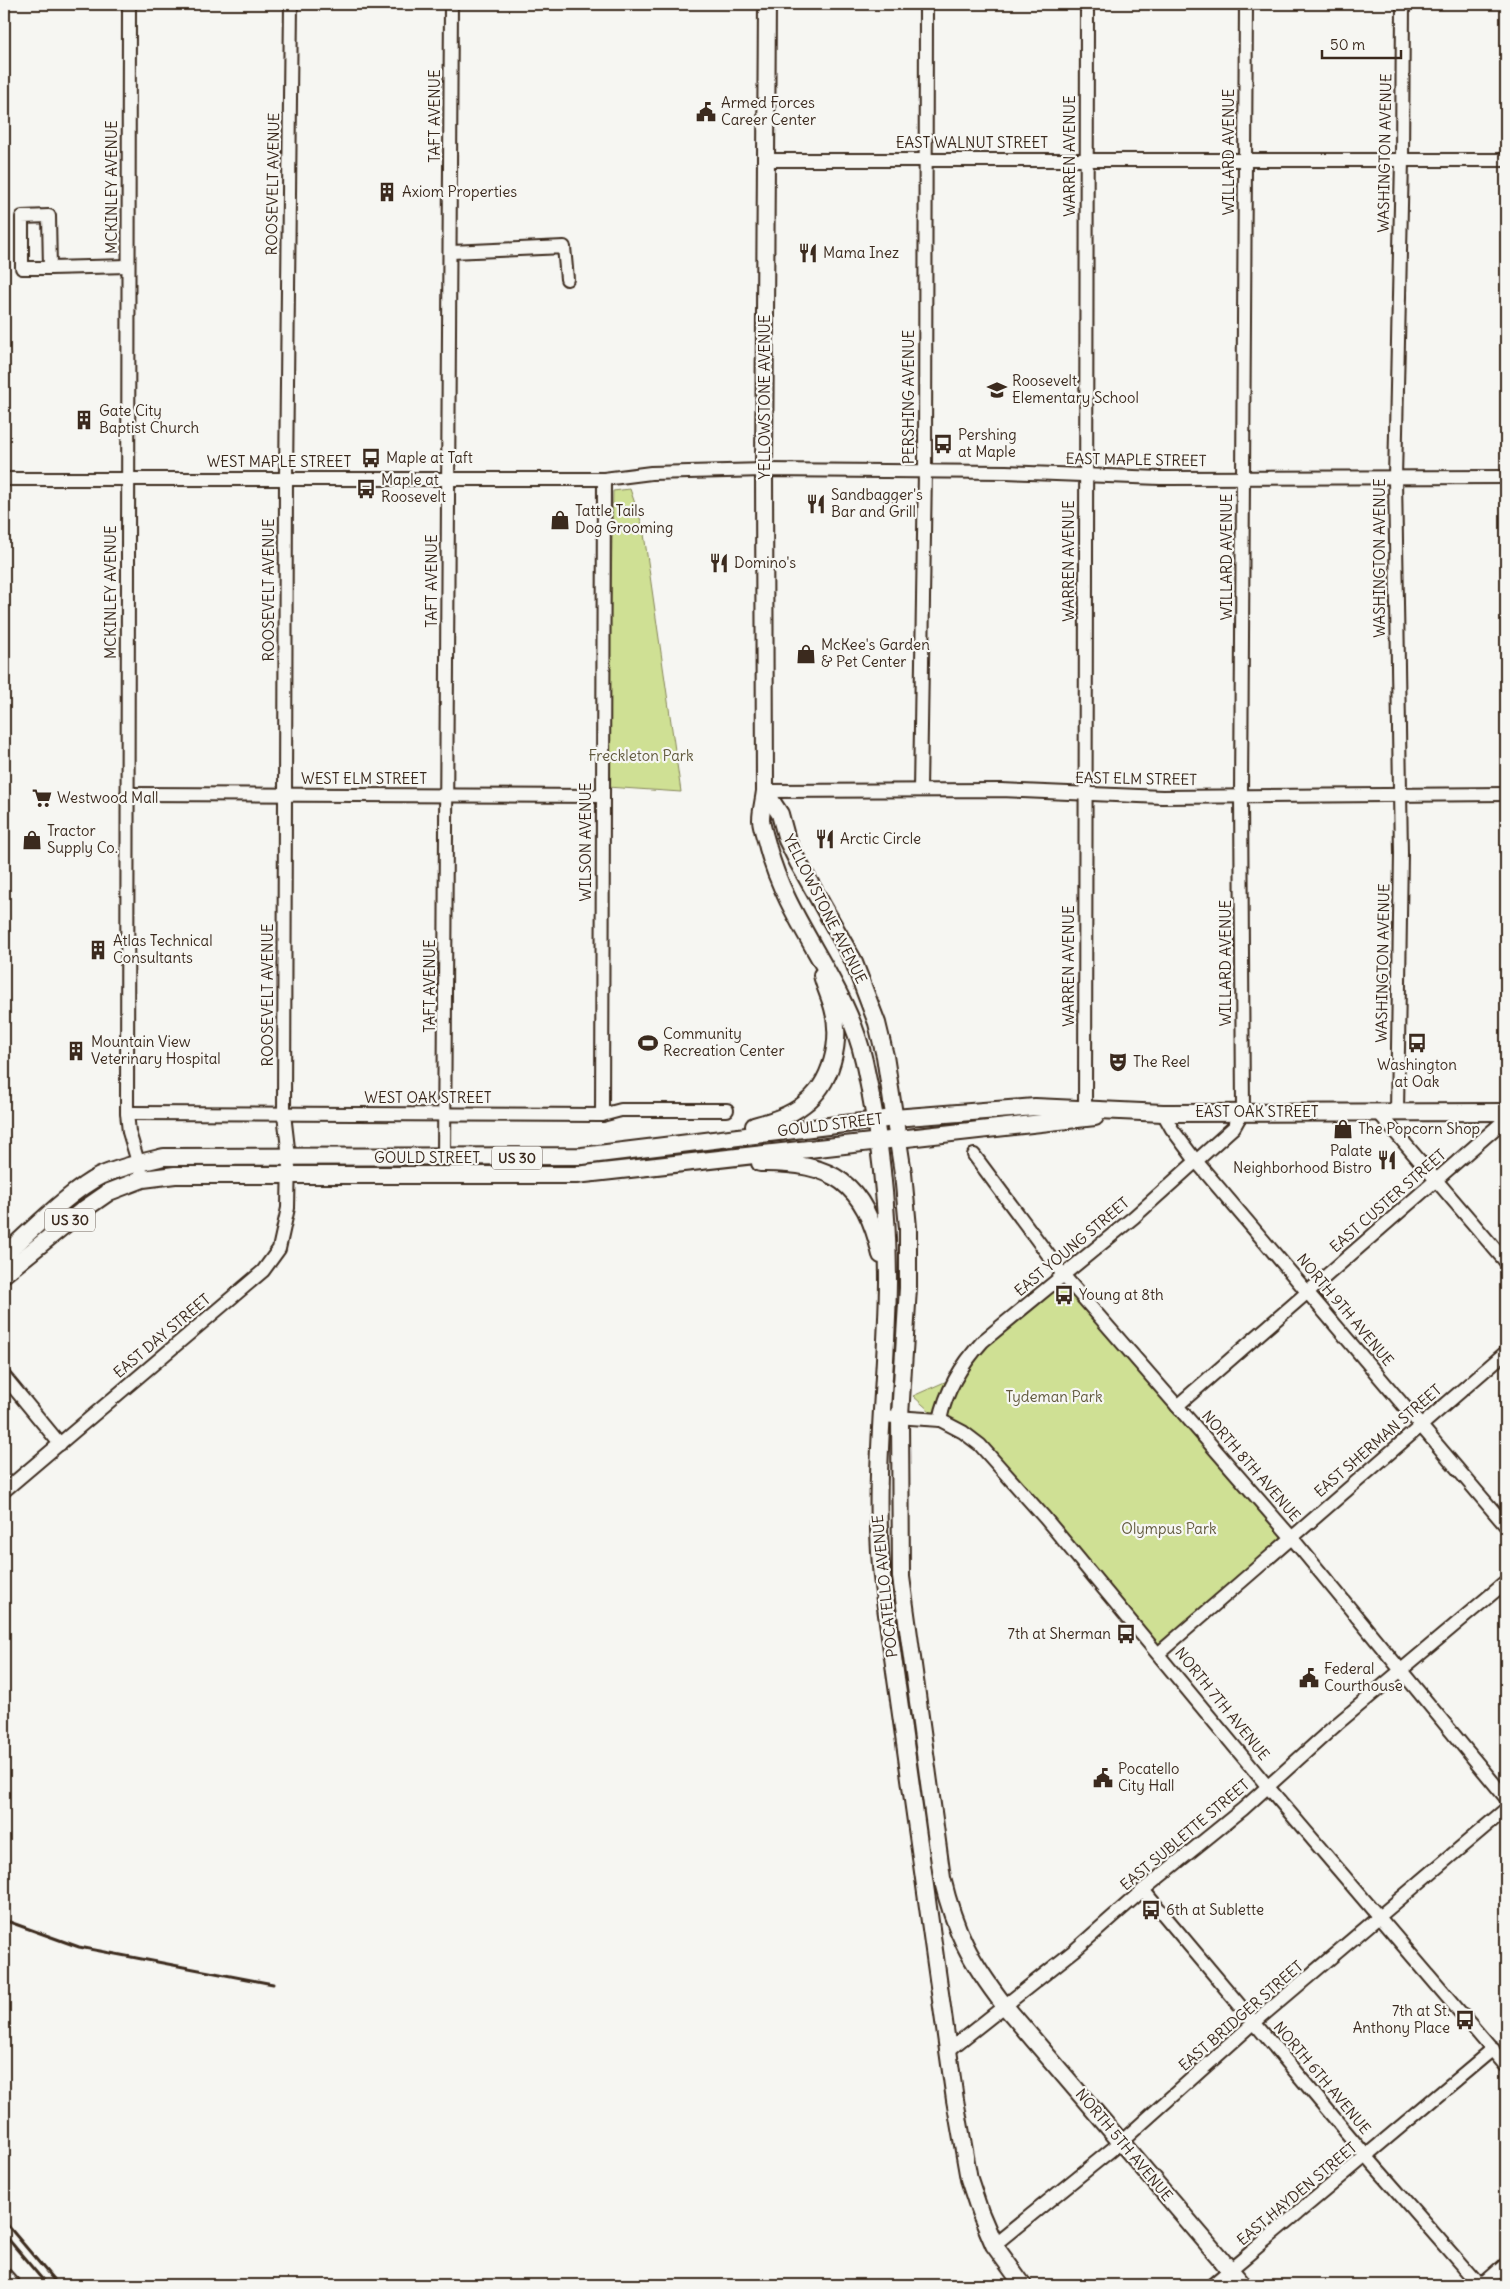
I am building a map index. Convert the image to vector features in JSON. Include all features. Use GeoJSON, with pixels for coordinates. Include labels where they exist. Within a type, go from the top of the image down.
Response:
{"type":"FeatureCollection","features":[{"type":"Feature","properties":{"kind":"main road","name":"YELLOWSTONE AVENUE"},"geometry":{"type":"LineString","coordinates":[[768,4],[764,470],[766,791],[761,819],[772,862],[795,913],[838,989],[854,1024],[864,1060],[876,1120]]}},
{"type":"Feature","properties":{"kind":"main road","name":"YELLOWSTONE AVENUE"},"geometry":{"type":"LineString","coordinates":[[766,791],[780,814],[787,840],[798,862],[853,960],[866,989],[885,1056],[894,1118]]}},
{"type":"Feature","properties":{"kind":"main road"},"geometry":{"type":"LineString","coordinates":[[676,1146],[775,1120],[805,1104],[820,1088],[835,1051],[836,1023],[813,944]]}},
{"type":"Feature","properties":{"kind":"main road","name":"EAST OAK STREET"},"geometry":{"type":"LineString","coordinates":[[894,1118],[1004,1108],[1085,1114]]}},
{"type":"Feature","properties":{"kind":"main road","name":"EAST OAK STREET"},"geometry":{"type":"LineString","coordinates":[[897,1138],[1085,1114],[1128,1112],[1506,1112]]}},
{"type":"Feature","properties":{"kind":"main road","name":"GOULD STREET"},"geometry":{"type":"LineString","coordinates":[[138,1163],[164,1157],[444,1158],[582,1156],[894,1118]]}},
{"type":"Feature","properties":{"kind":"main road","name":"POCATELLO AVENUE"},"geometry":{"type":"LineString","coordinates":[[894,1118],[908,1228],[908,1288],[900,1416],[901,1577],[942,1878],[958,1933],[977,1970],[1004,2004]]}},
{"type":"Feature","properties":{"kind":"main road","name":"POCATELLO AVENUE"},"geometry":{"type":"LineString","coordinates":[[876,1120],[886,1207],[888,1284],[877,1499],[880,1560],[969,2179],[994,2245],[1023,2285]]}},
{"type":"Feature","properties":{"kind":"main road","name":"GOULD STREET"},"geometry":{"type":"LineString","coordinates":[[143,1179],[175,1174],[550,1176],[616,1172],[897,1138]]}},
{"type":"Feature","properties":{"kind":"main road","name":"US 30"},"geometry":{"type":"LineString","coordinates":[[712,1160],[806,1166],[824,1172],[844,1183],[866,1209],[872,1221],[888,1284]]}},
{"type":"Feature","properties":{"kind":"main road","name":"US 30"},"geometry":{"type":"LineString","coordinates":[[4,1255],[77,1192],[100,1176],[138,1163]]}},
{"type":"Feature","properties":{"kind":"main road","name":"US 30"},"geometry":{"type":"LineString","coordinates":[[4,1274],[103,1196],[143,1179]]}},
{"type":"Feature","properties":{"kind":"main road","name":"NORTH 5TH AVENUE"},"geometry":{"type":"LineString","coordinates":[[1004,2004],[1243,2285]]}},
{"type":"Feature","properties":{"kind":"street","name":"MCKINLEY AVENUE"},"geometry":{"type":"LineString","coordinates":[[129,4],[127,1114],[143,1179]]}},
{"type":"Feature","properties":{"kind":"street","name":"ROOSEVELT AVENUE"},"geometry":{"type":"LineString","coordinates":[[289,1175],[284,1114],[286,478],[291,4]]}},
{"type":"Feature","properties":{"kind":"street","name":"TAFT AVENUE"},"geometry":{"type":"LineString","coordinates":[[444,1158],[452,4]]}},
{"type":"Feature","properties":{"kind":"street","name":"PERSHING AVENUE"},"geometry":{"type":"LineString","coordinates":[[920,790],[925,471],[926,4]]}},
{"type":"Feature","properties":{"kind":"street","name":"WARREN AVENUE"},"geometry":{"type":"LineString","coordinates":[[1085,1114],[1087,4]]}},
{"type":"Feature","properties":{"kind":"street","name":"WILLARD AVENUE"},"geometry":{"type":"LineString","coordinates":[[1243,1111],[1241,795],[1246,4]]}},
{"type":"Feature","properties":{"kind":"street","name":"WASHINGTON AVENUE"},"geometry":{"type":"LineString","coordinates":[[1397,1112],[1401,853],[1398,796],[1395,478],[1402,160],[1403,4]]}},
{"type":"Feature","properties":{"kind":"street","name":"EAST WALNUT STREET"},"geometry":{"type":"LineString","coordinates":[[767,160],[1506,160]]}},
{"type":"Feature","properties":{"kind":"street"},"geometry":{"type":"LineString","coordinates":[[50,268],[49,216],[22,217],[22,268],[50,268],[128,266]]}},
{"type":"Feature","properties":{"kind":"street"},"geometry":{"type":"LineString","coordinates":[[451,252],[564,247],[567,280]]}},
{"type":"Feature","properties":{"kind":"street","name":"WEST MAPLE STREET"},"geometry":{"type":"LineString","coordinates":[[4,480],[286,478],[604,479],[651,473],[764,470]]}},
{"type":"Feature","properties":{"kind":"street","name":"EAST MAPLE STREET"},"geometry":{"type":"LineString","coordinates":[[764,470],[1006,472],[1086,476],[1243,478],[1506,478]]}},
{"type":"Feature","properties":{"kind":"street","name":"WILSON AVENUE"},"geometry":{"type":"LineString","coordinates":[[602,1115],[604,479]]}},
{"type":"Feature","properties":{"kind":"street","name":"EAST ELM STREET"},"geometry":{"type":"LineString","coordinates":[[766,791],[1001,790],[1162,797],[1506,794]]}},
{"type":"Feature","properties":{"kind":"street","name":"WEST ELM STREET"},"geometry":{"type":"LineString","coordinates":[[127,794],[602,796]]}},
{"type":"Feature","properties":{"kind":"street","name":"WEST OAK STREET"},"geometry":{"type":"LineString","coordinates":[[127,1114],[602,1115],[621,1110],[727,1110]]}},
{"type":"Feature","properties":{"kind":"street","name":"EAST YOUNG STREET"},"geometry":{"type":"LineString","coordinates":[[940,1420],[942,1409],[956,1377],[983,1341],[1064,1276],[1196,1161],[1234,1127],[1243,1111]]}},
{"type":"Feature","properties":{"kind":"street"},"geometry":{"type":"LineString","coordinates":[[1378,1112],[1506,1262]]}},
{"type":"Feature","properties":{"kind":"street","name":"NORTH 9TH AVENUE"},"geometry":{"type":"LineString","coordinates":[[1163,1113],[1196,1161],[1506,1526]]}},
{"type":"Feature","properties":{"kind":"street","name":"EAST CUSTER STREET"},"geometry":{"type":"LineString","coordinates":[[1177,1406],[1309,1293],[1506,1118]]}},
{"type":"Feature","properties":{"kind":"street","name":"NORTH 8TH AVENUE"},"geometry":{"type":"LineString","coordinates":[[974,1155],[1064,1276],[1292,1538],[1506,1798]]}},
{"type":"Feature","properties":{"kind":"street","name":"EAST DAY STREET"},"geometry":{"type":"LineString","coordinates":[[4,1492],[263,1271],[279,1249],[288,1208],[289,1175]]}},
{"type":"Feature","properties":{"kind":"street","name":"EAST SHERMAN STREET"},"geometry":{"type":"LineString","coordinates":[[1159,1653],[1506,1352]]}},
{"type":"Feature","properties":{"kind":"street"},"geometry":{"type":"LineString","coordinates":[[4,1376],[60,1444]]}},
{"type":"Feature","properties":{"kind":"street","name":"NORTH 7TH AVENUE"},"geometry":{"type":"LineString","coordinates":[[881,1416],[940,1420],[964,1432],[980,1445],[1159,1653],[1268,1787],[1506,2066]]}},
{"type":"Feature","properties":{"kind":"street","name":"EAST SUBLETTE STREET"},"geometry":{"type":"LineString","coordinates":[[949,2050],[1004,2004],[1074,1950],[1143,1890],[1268,1787],[1338,1724],[1506,1582]]}},
{"type":"Feature","properties":{"kind":"street","name":"EAST BRIDGER STREET"},"geometry":{"type":"LineString","coordinates":[[994,2245],[1121,2142],[1255,2022],[1506,1808]]}},
{"type":"Feature","properties":{"kind":"street","name":"NORTH 6TH AVENUE"},"geometry":{"type":"LineString","coordinates":[[1143,1890],[1367,2157],[1480,2285]]}},
{"type":"Feature","properties":{"kind":"street","name":"EAST HAYDEN STREET"},"geometry":{"type":"LineString","coordinates":[[1212,2285],[1493,2050]]}},
{"type":"Feature","properties":{"kind":"street"},"geometry":{"type":"LineString","coordinates":[[1480,2285],[1506,2264]]}},
{"type":"Feature","properties":{"kind":"street"},"geometry":{"type":"LineString","coordinates":[[4,2274],[14,2285]]}},
{"type":"Feature","properties":{"kind":"green space","name":"Freckleton Park"},"geometry":{"type":"Polygon","coordinates":[[[630,489],[643,527],[681,792],[607,787],[613,491],[630,489]]]}},
{"type":"Feature","properties":{"kind":"green space"},"geometry":{"type":"Polygon","coordinates":[[[1064,1276],[1292,1538],[1159,1653],[980,1445],[940,1420],[913,1396],[956,1377],[967,1359],[1064,1276]]]}},
{"type":"Feature","properties":{"kind":"railway"},"geometry":{"type":"LineString","coordinates":[[4,1920],[79,1947],[273,1984]]}},
{"type":"Feature","properties":{"kind":"railway"},"geometry":{"type":"LineString","coordinates":[[4,2221],[58,2285]]}},
{"type":"Feature","properties":{"kind":"railway"},"geometry":{"type":"LineString","coordinates":[[4,2234],[47,2285]]}},
{"type":"Feature","properties":{"kind":"place","name":"Armed Forces Career Center"},"geometry":{"type":"Point","coordinates":[706,112]}},
{"type":"Feature","properties":{"kind":"place","name":"Axiom Properties"},"geometry":{"type":"Point","coordinates":[387,192]}},
{"type":"Feature","properties":{"kind":"place","name":"Mama Inez"},"geometry":{"type":"Point","coordinates":[808,253]}},
{"type":"Feature","properties":{"kind":"place","name":"Roosevelt Elementary School"},"geometry":{"type":"Point","coordinates":[997,390]}},
{"type":"Feature","properties":{"kind":"place","name":"Gate City Baptist Church"},"geometry":{"type":"Point","coordinates":[84,420]}},
{"type":"Feature","properties":{"kind":"place","name":"Pershing at Maple"},"geometry":{"type":"Point","coordinates":[943,444]}},
{"type":"Feature","properties":{"kind":"place","name":"Maple at Taft"},"geometry":{"type":"Point","coordinates":[371,458]}},
{"type":"Feature","properties":{"kind":"place","name":"Maple at Roosevelt"},"geometry":{"type":"Point","coordinates":[366,489]}},
{"type":"Feature","properties":{"kind":"place","name":"Sandbagger's Bar and Grill"},"geometry":{"type":"Point","coordinates":[816,504]}},
{"type":"Feature","properties":{"kind":"place","name":"Tattle Tails Dog Grooming"},"geometry":{"type":"Point","coordinates":[560,520]}},
{"type":"Feature","properties":{"kind":"place","name":"Domino's"},"geometry":{"type":"Point","coordinates":[719,563]}},
{"type":"Feature","properties":{"kind":"place","name":"McKee's Garden & Pet Center"},"geometry":{"type":"Point","coordinates":[806,654]}},
{"type":"Feature","properties":{"kind":"place","name":"Westwood Mall"},"geometry":{"type":"Point","coordinates":[42,798]}},
{"type":"Feature","properties":{"kind":"place","name":"Arctic Circle"},"geometry":{"type":"Point","coordinates":[825,839]}},
{"type":"Feature","properties":{"kind":"place","name":"Tractor Supply Co."},"geometry":{"type":"Point","coordinates":[32,840]}},
{"type":"Feature","properties":{"kind":"place","name":"Atlas Technical Consultants"},"geometry":{"type":"Point","coordinates":[98,950]}},
{"type":"Feature","properties":{"kind":"place","name":"Community Recreation Center"},"geometry":{"type":"Point","coordinates":[648,1043]}},
{"type":"Feature","properties":{"kind":"place","name":"Washington at Oak"},"geometry":{"type":"Point","coordinates":[1417,1043]}},
{"type":"Feature","properties":{"kind":"place","name":"Mountain View Veterinary Hospital"},"geometry":{"type":"Point","coordinates":[76,1051]}},
{"type":"Feature","properties":{"kind":"place","name":"The Reel"},"geometry":{"type":"Point","coordinates":[1118,1062]}},
{"type":"Feature","properties":{"kind":"place","name":"The Popcorn Shop"},"geometry":{"type":"Point","coordinates":[1343,1129]}},
{"type":"Feature","properties":{"kind":"place","name":"Palate Neighborhood Bistro"},"geometry":{"type":"Point","coordinates":[1387,1160]}},
{"type":"Feature","properties":{"kind":"place","name":"Young at 8th"},"geometry":{"type":"Point","coordinates":[1064,1295]}},
{"type":"Feature","properties":{"kind":"place","name":"7th at Sherman"},"geometry":{"type":"Point","coordinates":[1126,1634]}},
{"type":"Feature","properties":{"kind":"place","name":"Federal Courthouse"},"geometry":{"type":"Point","coordinates":[1309,1678]}},
{"type":"Feature","properties":{"kind":"place","name":"Pocatello City Hall"},"geometry":{"type":"Point","coordinates":[1103,1778]}},
{"type":"Feature","properties":{"kind":"place","name":"6th at Sublette"},"geometry":{"type":"Point","coordinates":[1151,1910]}},
{"type":"Feature","properties":{"kind":"place","name":"7th at St. Anthony Place"},"geometry":{"type":"Point","coordinates":[1465,2020]}},
{"type":"Feature","properties":{"kind":"park label","name":"Tydeman Park"},"geometry":{"type":"Point","coordinates":[1054,1397]}},
{"type":"Feature","properties":{"kind":"park label","name":"Olympus Park"},"geometry":{"type":"Point","coordinates":[1169,1529]}}]}
